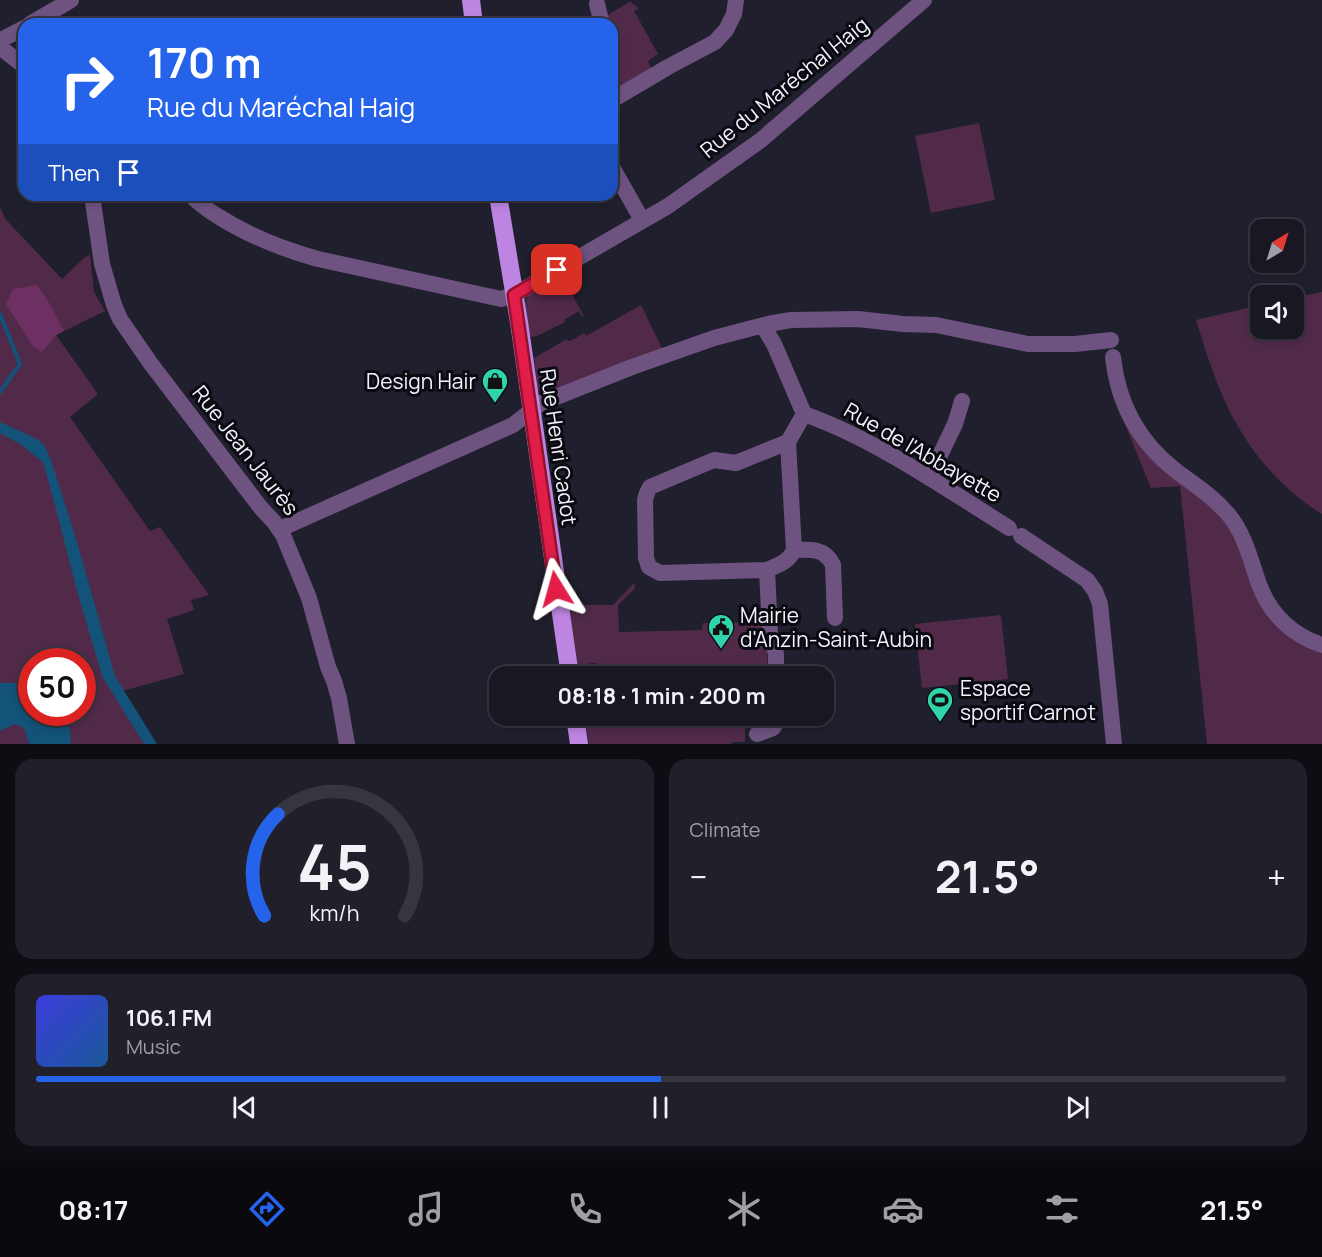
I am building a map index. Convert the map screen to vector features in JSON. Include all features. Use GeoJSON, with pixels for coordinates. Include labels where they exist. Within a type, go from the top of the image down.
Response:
{"type":"FeatureCollection","features":[{"type":"Feature","properties":{"kind":"main road"},"geometry":{"type":"LineString","coordinates":[[471,0],[473,18]]}},
{"type":"Feature","properties":{"kind":"main road","name":"Rue Henri Cadot"},"geometry":{"type":"LineString","coordinates":[[499,201],[569,666]]}},
{"type":"Feature","properties":{"kind":"main road"},"geometry":{"type":"LineString","coordinates":[[576,726],[579,744]]}},
{"type":"Feature","properties":{"kind":"street"},"geometry":{"type":"LineString","coordinates":[[40,18],[71,0]]}},
{"type":"Feature","properties":{"kind":"street"},"geometry":{"type":"LineString","coordinates":[[618,96],[715,42],[726,30],[734,14],[736,0]]}},
{"type":"Feature","properties":{"kind":"street","name":"Rue du Maréchal Haig"},"geometry":{"type":"LineString","coordinates":[[514,295],[668,206],[761,140],[924,0]]}},
{"type":"Feature","properties":{"kind":"street"},"geometry":{"type":"LineString","coordinates":[[597,4],[601,18]]}},
{"type":"Feature","properties":{"kind":"street"},"geometry":{"type":"LineString","coordinates":[[18,31],[3,39],[0,47],[18,61]]}},
{"type":"Feature","properties":{"kind":"street"},"geometry":{"type":"LineString","coordinates":[[618,178],[642,220]]}},
{"type":"Feature","properties":{"kind":"street","name":"Rue Jean Jaurès"},"geometry":{"type":"LineString","coordinates":[[93,201],[102,264],[120,319],[151,364],[261,508],[280,529],[309,598],[328,667],[337,689],[347,744]]}},
{"type":"Feature","properties":{"kind":"street"},"geometry":{"type":"LineString","coordinates":[[198,201],[214,214],[250,234],[295,253],[498,299],[514,295]]}},
{"type":"Feature","properties":{"kind":"street"},"geometry":{"type":"LineString","coordinates":[[280,529],[513,425],[545,401],[714,338],[763,326],[791,320],[858,320],[936,325],[1028,344],[1075,344],[1111,340]]}},
{"type":"Feature","properties":{"kind":"street"},"geometry":{"type":"LineString","coordinates":[[763,326],[774,344],[804,414],[788,442],[794,550],[791,557],[767,570],[660,573],[649,567],[646,558],[645,500],[650,487],[714,460],[736,463],[788,442]]}},
{"type":"Feature","properties":{"kind":"street"},"geometry":{"type":"LineString","coordinates":[[1113,357],[1120,393],[1130,417],[1147,444],[1227,513],[1245,541],[1259,585],[1274,613],[1291,630],[1310,642],[1322,645]]}},
{"type":"Feature","properties":{"kind":"street"},"geometry":{"type":"LineString","coordinates":[[929,478],[955,424],[962,401]]}},
{"type":"Feature","properties":{"kind":"street","name":"Rue de l'Abbayette"},"geometry":{"type":"LineString","coordinates":[[804,414],[827,422],[864,440],[929,478],[1087,580],[1100,604],[1114,744]]}},
{"type":"Feature","properties":{"kind":"street"},"geometry":{"type":"LineString","coordinates":[[794,550],[812,549],[824,553],[830,559],[833,565],[836,618]]}},
{"type":"Feature","properties":{"kind":"street"},"geometry":{"type":"LineString","coordinates":[[767,570],[770,633],[776,654],[776,666]]}},
{"type":"Feature","properties":{"kind":"street"},"geometry":{"type":"LineString","coordinates":[[757,734],[774,726]]}},
{"type":"Feature","properties":{"kind":"shaded area"},"geometry":{"type":"Polygon","coordinates":[[[631,1],[638,9],[634,11],[658,54],[648,61],[652,71],[618,89],[618,18],[606,18],[631,1]]]}},
{"type":"Feature","properties":{"kind":"shaded area"},"geometry":{"type":"Polygon","coordinates":[[[979,123],[995,200],[931,213],[915,136],[979,123]]]}},
{"type":"Feature","properties":{"kind":"shaded area"},"geometry":{"type":"Polygon","coordinates":[[[0,207],[6,220],[62,279],[90,255],[94,292],[105,311],[56,335],[98,394],[70,417],[150,531],[160,527],[209,595],[191,600],[194,610],[167,619],[184,674],[119,692],[152,744],[0,744],[0,207]]]}},
{"type":"Feature","properties":{"kind":"shaded area"},"geometry":{"type":"Polygon","coordinates":[[[563,276],[584,317],[579,311],[564,320],[565,322],[537,336],[530,337],[525,304],[528,296],[563,276]]]}},
{"type":"Feature","properties":{"kind":"shaded area"},"geometry":{"type":"Polygon","coordinates":[[[37,285],[64,331],[56,335],[42,352],[32,345],[6,304],[13,289],[37,285]]]}},
{"type":"Feature","properties":{"kind":"shaded area"},"geometry":{"type":"Polygon","coordinates":[[[1322,292],[1322,514],[1280,481],[1246,440],[1217,384],[1196,320],[1250,307],[1250,339],[1304,339],[1304,296],[1322,292]]]}},
{"type":"Feature","properties":{"kind":"shaded area"},"geometry":{"type":"Polygon","coordinates":[[[641,305],[663,350],[546,395],[538,390],[534,358],[567,339],[572,340],[584,333],[586,336],[641,305]]]}},
{"type":"Feature","properties":{"kind":"shaded area"},"geometry":{"type":"Polygon","coordinates":[[[1124,422],[1215,501],[1266,599],[1322,645],[1322,744],[1207,744],[1180,486],[1151,488],[1124,422]]]}},
{"type":"Feature","properties":{"kind":"shaded area"},"geometry":{"type":"Polygon","coordinates":[[[634,583],[635,588],[618,605],[619,632],[702,630],[703,623],[761,622],[767,649],[768,666],[603,666],[595,663],[576,665],[568,605],[613,605],[634,583]]]}},
{"type":"Feature","properties":{"kind":"shaded area"},"geometry":{"type":"Polygon","coordinates":[[[1001,615],[1008,679],[922,688],[915,624],[1001,615]]]}},
{"type":"Feature","properties":{"kind":"shaded area"},"geometry":{"type":"Polygon","coordinates":[[[586,726],[745,726],[745,742],[732,742],[732,744],[589,744],[586,726]]]}},
{"type":"Feature","properties":{"kind":"water"},"geometry":{"type":"Polygon","coordinates":[[[0,422],[37,439],[44,445],[77,542],[115,676],[157,744],[144,744],[102,676],[43,462],[20,444],[0,433],[0,422]]]}},
{"type":"Feature","properties":{"kind":"water"},"geometry":{"type":"Polygon","coordinates":[[[0,683],[18,683],[18,725],[15,724],[0,731],[0,683]]]}},
{"type":"Feature","properties":{"kind":"water"},"geometry":{"type":"Polygon","coordinates":[[[20,726],[68,726],[71,744],[29,744],[24,728],[20,726]]]}},
{"type":"Feature","properties":{"kind":"waterway"},"geometry":{"type":"LineString","coordinates":[[0,314],[20,364],[0,392]]}},
{"type":"Feature","properties":{"kind":"place","name":"Design Hair"},"geometry":{"type":"Point","coordinates":[495,404]}},
{"type":"Feature","properties":{"kind":"place","name":"Mairie d'Anzin-Saint-Aubin"},"geometry":{"type":"Point","coordinates":[721,650]}},
{"type":"Feature","properties":{"kind":"place","name":"Espace sportif Carnot"},"geometry":{"type":"Point","coordinates":[940,723]}},
{"type":"Feature","properties":{"kind":"route"},"geometry":{"type":"LineString","coordinates":[[556,589],[514,295],[557,270]]}}]}
